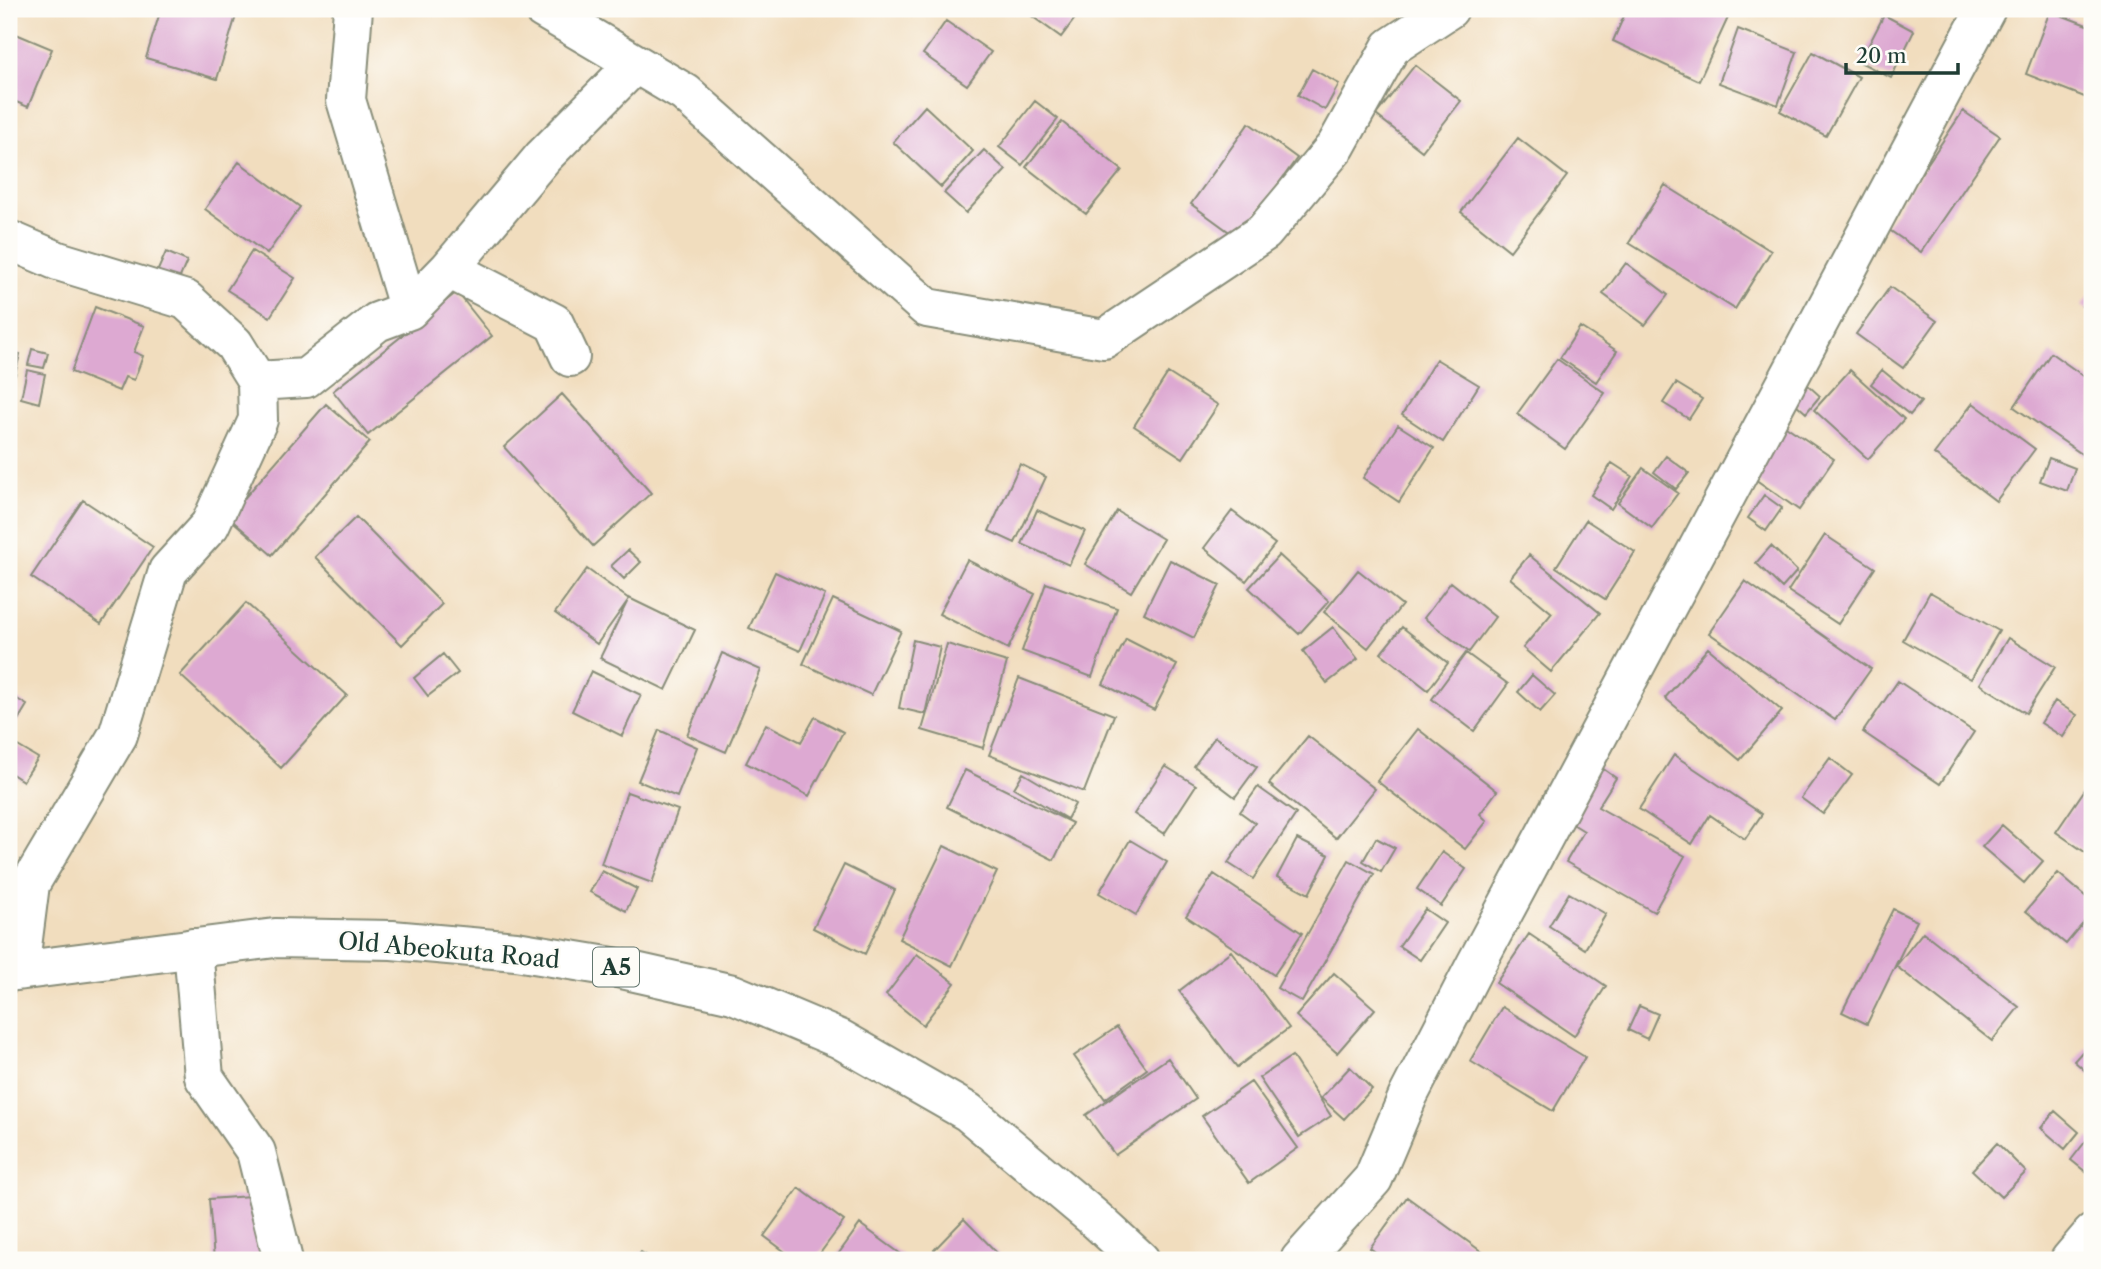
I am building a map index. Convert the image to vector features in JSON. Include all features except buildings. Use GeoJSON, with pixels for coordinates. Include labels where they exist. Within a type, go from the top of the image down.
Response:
{"type":"FeatureCollection","features":[{"type":"Feature","properties":{"kind":"main road"},"geometry":{"type":"LineString","coordinates":[[353,9],[346,100],[409,310]]}},
{"type":"Feature","properties":{"kind":"main road"},"geometry":{"type":"LineString","coordinates":[[543,9],[685,93],[927,308],[1104,339],[1264,232],[1336,146],[1391,47],[1449,9]]}},
{"type":"Feature","properties":{"kind":"main road"},"geometry":{"type":"LineString","coordinates":[[1300,1260],[1373,1179],[1408,1096],[1476,964],[1986,9]]}},
{"type":"Feature","properties":{"kind":"main road"},"geometry":{"type":"LineString","coordinates":[[257,381],[306,379],[377,323],[409,310],[449,269],[543,157],[635,64]]}},
{"type":"Feature","properties":{"kind":"main road"},"geometry":{"type":"LineString","coordinates":[[9,240],[58,261],[186,300],[234,344],[257,381],[258,420],[210,525],[168,571],[118,735],[30,884],[14,971]]}},
{"type":"Feature","properties":{"kind":"main road"},"geometry":{"type":"LineString","coordinates":[[449,269],[554,323],[570,357]]}},
{"type":"Feature","properties":{"kind":"main road","name":"Old Abeokuta Road"},"geometry":{"type":"LineString","coordinates":[[14,971],[275,938],[392,940],[516,951],[613,967],[733,994],[840,1039],[968,1112],[1140,1260]]}},
{"type":"Feature","properties":{"kind":"main road"},"geometry":{"type":"LineString","coordinates":[[193,948],[204,1077],[256,1152],[283,1260]]}},
{"type":"Feature","properties":{"kind":"main road"},"geometry":{"type":"LineString","coordinates":[[2070,1260],[2092,1234]]}}]}
